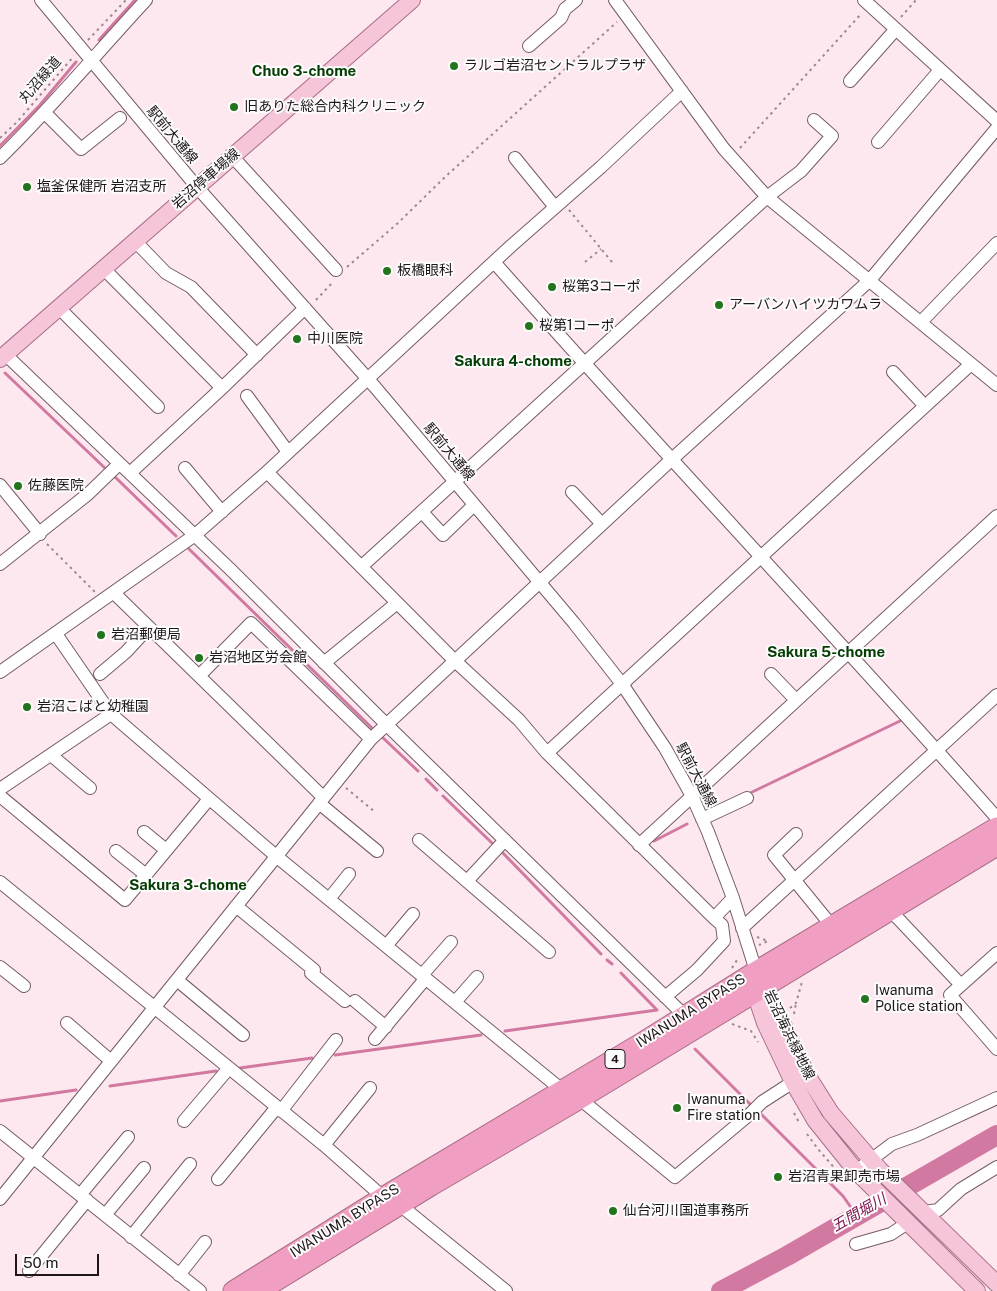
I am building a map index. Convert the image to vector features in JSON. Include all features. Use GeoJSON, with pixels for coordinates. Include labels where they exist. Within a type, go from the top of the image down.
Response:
{"type":"FeatureCollection","features":[{"type":"Feature","properties":{"kind":"highway","name":"IWANUMA BYPASS"},"geometry":{"type":"LineString","coordinates":[[233,1291],[383,1197],[684,1016],[759,983],[831,926],[997,827]]}},
{"type":"Feature","properties":{"kind":"highway","name":"IWANUMA BYPASS"},"geometry":{"type":"LineString","coordinates":[[260,1291],[580,1099],[759,983],[890,910],[997,846]]}},
{"type":"Feature","properties":{"kind":"main road","name":"岩沼停車場線"},"geometry":{"type":"LineString","coordinates":[[3,357],[412,0]]}},
{"type":"Feature","properties":{"kind":"main road","name":"岩沼海浜緑地線"},"geometry":{"type":"LineString","coordinates":[[759,983],[765,1023],[793,1082],[815,1120],[861,1175],[906,1219]]}},
{"type":"Feature","properties":{"kind":"main road","name":"岩沼海浜緑地線"},"geometry":{"type":"LineString","coordinates":[[759,983],[807,1075],[831,1114],[876,1165],[921,1209]]}},
{"type":"Feature","properties":{"kind":"main road"},"geometry":{"type":"LineString","coordinates":[[921,1209],[997,1284]]}},
{"type":"Feature","properties":{"kind":"main road"},"geometry":{"type":"LineString","coordinates":[[906,1219],[977,1291]]}},
{"type":"Feature","properties":{"kind":"street","name":"駅前大通線"},"geometry":{"type":"LineString","coordinates":[[41,0],[197,187],[367,378],[539,582],[622,684],[656,732],[692,796],[733,898],[759,983]]}},
{"type":"Feature","properties":{"kind":"street"},"geometry":{"type":"LineString","coordinates":[[0,158],[45,113],[90,60],[146,0]]}},
{"type":"Feature","properties":{"kind":"street"},"geometry":{"type":"LineString","coordinates":[[529,46],[561,18],[565,9],[576,0]]}},
{"type":"Feature","properties":{"kind":"street"},"geometry":{"type":"LineString","coordinates":[[615,0],[732,158],[767,197],[997,385]]}},
{"type":"Feature","properties":{"kind":"street"},"geometry":{"type":"LineString","coordinates":[[866,2],[997,121]]}},
{"type":"Feature","properties":{"kind":"street"},"geometry":{"type":"LineString","coordinates":[[850,81],[894,28]]}},
{"type":"Feature","properties":{"kind":"street"},"geometry":{"type":"LineString","coordinates":[[878,142],[940,70]]}},
{"type":"Feature","properties":{"kind":"street"},"geometry":{"type":"LineString","coordinates":[[0,672],[195,535],[222,512],[682,91]]}},
{"type":"Feature","properties":{"kind":"street"},"geometry":{"type":"LineString","coordinates":[[45,113],[80,149],[120,118]]}},
{"type":"Feature","properties":{"kind":"street"},"geometry":{"type":"LineString","coordinates":[[362,566],[767,197],[801,172],[832,136],[814,120]]}},
{"type":"Feature","properties":{"kind":"street"},"geometry":{"type":"LineString","coordinates":[[0,1199],[371,739],[671,460],[870,280],[997,128]]}},
{"type":"Feature","properties":{"kind":"street"},"geometry":{"type":"LineString","coordinates":[[232,156],[338,273]]}},
{"type":"Feature","properties":{"kind":"street"},"geometry":{"type":"LineString","coordinates":[[515,158],[558,204]]}},
{"type":"Feature","properties":{"kind":"street"},"geometry":{"type":"LineString","coordinates":[[135,241],[166,273],[191,287],[257,355]]}},
{"type":"Feature","properties":{"kind":"street"},"geometry":{"type":"LineString","coordinates":[[921,322],[997,243]]}},
{"type":"Feature","properties":{"kind":"street"},"geometry":{"type":"LineString","coordinates":[[494,262],[583,363],[848,652],[997,818]]}},
{"type":"Feature","properties":{"kind":"street"},"geometry":{"type":"LineString","coordinates":[[104,269],[222,388]]}},
{"type":"Feature","properties":{"kind":"street"},"geometry":{"type":"LineString","coordinates":[[59,308],[158,407]]}},
{"type":"Feature","properties":{"kind":"street"},"geometry":{"type":"LineString","coordinates":[[130,473],[305,308]]}},
{"type":"Feature","properties":{"kind":"street"},"geometry":{"type":"LineString","coordinates":[[3,357],[195,535],[684,1016]]}},
{"type":"Feature","properties":{"kind":"street"},"geometry":{"type":"LineString","coordinates":[[547,753],[971,364]]}},
{"type":"Feature","properties":{"kind":"street"},"geometry":{"type":"LineString","coordinates":[[893,372],[925,406]]}},
{"type":"Feature","properties":{"kind":"street"},"geometry":{"type":"LineString","coordinates":[[247,396],[288,452]]}},
{"type":"Feature","properties":{"kind":"street"},"geometry":{"type":"LineString","coordinates":[[0,564],[93,490],[120,464]]}},
{"type":"Feature","properties":{"kind":"street"},"geometry":{"type":"LineString","coordinates":[[185,468],[222,512]]}},
{"type":"Feature","properties":{"kind":"street"},"geometry":{"type":"LineString","coordinates":[[267,472],[454,660],[519,720],[547,753],[722,925],[724,941],[697,970],[666,997]]}},
{"type":"Feature","properties":{"kind":"street"},"geometry":{"type":"LineString","coordinates":[[0,485],[39,534]]}},
{"type":"Feature","properties":{"kind":"street"},"geometry":{"type":"LineString","coordinates":[[572,492],[602,524]]}},
{"type":"Feature","properties":{"kind":"street"},"geometry":{"type":"LineString","coordinates":[[422,512],[443,535],[474,505]]}},
{"type":"Feature","properties":{"kind":"street"},"geometry":{"type":"LineString","coordinates":[[639,845],[997,516]]}},
{"type":"Feature","properties":{"kind":"street"},"geometry":{"type":"LineString","coordinates":[[109,596],[149,627],[321,800],[377,851]]}},
{"type":"Feature","properties":{"kind":"street"},"geometry":{"type":"LineString","coordinates":[[324,663],[397,603]]}},
{"type":"Feature","properties":{"kind":"street"},"geometry":{"type":"LineString","coordinates":[[199,676],[251,623],[371,739]]}},
{"type":"Feature","properties":{"kind":"street"},"geometry":{"type":"LineString","coordinates":[[100,674],[126,652],[149,627]]}},
{"type":"Feature","properties":{"kind":"street"},"geometry":{"type":"LineString","coordinates":[[56,634],[111,714],[276,856],[562,1090],[580,1099],[675,1177],[762,1102],[793,1082]]}},
{"type":"Feature","properties":{"kind":"street"},"geometry":{"type":"LineString","coordinates":[[771,674],[796,700]]}},
{"type":"Feature","properties":{"kind":"street"},"geometry":{"type":"LineString","coordinates":[[742,928],[997,695]]}},
{"type":"Feature","properties":{"kind":"street"},"geometry":{"type":"LineString","coordinates":[[0,789],[111,714]]}},
{"type":"Feature","properties":{"kind":"street"},"geometry":{"type":"LineString","coordinates":[[51,754],[90,788]]}},
{"type":"Feature","properties":{"kind":"street"},"geometry":{"type":"LineString","coordinates":[[0,796],[125,900],[209,799]]}},
{"type":"Feature","properties":{"kind":"street"},"geometry":{"type":"LineString","coordinates":[[702,819],[747,798]]}},
{"type":"Feature","properties":{"kind":"street"},"geometry":{"type":"LineString","coordinates":[[144,832],[166,850]]}},
{"type":"Feature","properties":{"kind":"street"},"geometry":{"type":"LineString","coordinates":[[796,834],[774,855],[831,926]]}},
{"type":"Feature","properties":{"kind":"street"},"geometry":{"type":"LineString","coordinates":[[419,840],[549,952]]}},
{"type":"Feature","properties":{"kind":"street"},"geometry":{"type":"LineString","coordinates":[[467,882],[505,840]]}},
{"type":"Feature","properties":{"kind":"street"},"geometry":{"type":"LineString","coordinates":[[116,851],[146,875]]}},
{"type":"Feature","properties":{"kind":"street"},"geometry":{"type":"LineString","coordinates":[[329,899],[349,874]]}},
{"type":"Feature","properties":{"kind":"street"},"geometry":{"type":"LineString","coordinates":[[0,882],[324,1145],[383,1197]]}},
{"type":"Feature","properties":{"kind":"street"},"geometry":{"type":"LineString","coordinates":[[714,918],[733,898]]}},
{"type":"Feature","properties":{"kind":"street"},"geometry":{"type":"LineString","coordinates":[[236,906],[314,970],[311,973],[386,1027]]}},
{"type":"Feature","properties":{"kind":"street"},"geometry":{"type":"LineString","coordinates":[[890,910],[961,985]]}},
{"type":"Feature","properties":{"kind":"street"},"geometry":{"type":"LineString","coordinates":[[386,946],[413,914]]}},
{"type":"Feature","properties":{"kind":"street"},"geometry":{"type":"LineString","coordinates":[[376,1039],[451,942]]}},
{"type":"Feature","properties":{"kind":"street"},"geometry":{"type":"LineString","coordinates":[[997,952],[950,996],[997,1049]]}},
{"type":"Feature","properties":{"kind":"street"},"geometry":{"type":"LineString","coordinates":[[0,967],[24,986]]}},
{"type":"Feature","properties":{"kind":"street"},"geometry":{"type":"LineString","coordinates":[[455,1002],[477,977]]}},
{"type":"Feature","properties":{"kind":"street"},"geometry":{"type":"LineString","coordinates":[[177,980],[243,1035]]}},
{"type":"Feature","properties":{"kind":"street"},"geometry":{"type":"LineString","coordinates":[[67,1023],[112,1060]]}},
{"type":"Feature","properties":{"kind":"street"},"geometry":{"type":"LineString","coordinates":[[218,1180],[336,1040]]}},
{"type":"Feature","properties":{"kind":"street"},"geometry":{"type":"LineString","coordinates":[[184,1121],[229,1068]]}},
{"type":"Feature","properties":{"kind":"street"},"geometry":{"type":"LineString","coordinates":[[324,1145],[370,1088]]}},
{"type":"Feature","properties":{"kind":"street"},"geometry":{"type":"LineString","coordinates":[[861,1175],[876,1165],[892,1144],[917,1135],[997,1098]]}},
{"type":"Feature","properties":{"kind":"street"},"geometry":{"type":"LineString","coordinates":[[0,1131],[200,1291]]}},
{"type":"Feature","properties":{"kind":"street"},"geometry":{"type":"LineString","coordinates":[[29,1270],[128,1136]]}},
{"type":"Feature","properties":{"kind":"street"},"geometry":{"type":"LineString","coordinates":[[131,1237],[190,1164]]}},
{"type":"Feature","properties":{"kind":"street"},"geometry":{"type":"LineString","coordinates":[[921,1209],[938,1210],[961,1189],[997,1167]]}},
{"type":"Feature","properties":{"kind":"street"},"geometry":{"type":"LineString","coordinates":[[105,1215],[144,1168]]}},
{"type":"Feature","properties":{"kind":"street"},"geometry":{"type":"LineString","coordinates":[[400,1206],[506,1291]]}},
{"type":"Feature","properties":{"kind":"street"},"geometry":{"type":"LineString","coordinates":[[856,1244],[891,1234],[906,1219]]}},
{"type":"Feature","properties":{"kind":"street"},"geometry":{"type":"LineString","coordinates":[[179,1274],[205,1242]]}},
{"type":"Feature","properties":{"kind":"path"},"geometry":{"type":"LineString","coordinates":[[88,40],[126,0]]}},
{"type":"Feature","properties":{"kind":"path"},"geometry":{"type":"LineString","coordinates":[[894,28],[916,0]]}},
{"type":"Feature","properties":{"kind":"path"},"geometry":{"type":"LineString","coordinates":[[732,158],[866,2]]}},
{"type":"Feature","properties":{"kind":"path"},"geometry":{"type":"LineString","coordinates":[[316,300],[338,273],[398,223],[445,177],[626,14]]}},
{"type":"Feature","properties":{"kind":"path","name":"丸沼緑道"},"geometry":{"type":"LineString","coordinates":[[0,138],[17,122],[74,56]]}},
{"type":"Feature","properties":{"kind":"path"},"geometry":{"type":"LineString","coordinates":[[558,204],[612,262]]}},
{"type":"Feature","properties":{"kind":"path"},"geometry":{"type":"LineString","coordinates":[[585,262],[601,249]]}},
{"type":"Feature","properties":{"kind":"path"},"geometry":{"type":"LineString","coordinates":[[39,534],[109,596]]}},
{"type":"Feature","properties":{"kind":"path"},"geometry":{"type":"LineString","coordinates":[[336,781],[374,812]]}},
{"type":"Feature","properties":{"kind":"path"},"geometry":{"type":"LineString","coordinates":[[727,1025],[734,1024],[751,1031],[761,1048]]}},
{"type":"Feature","properties":{"kind":"waterway"},"geometry":{"type":"LineString","coordinates":[[99,40],[135,0]]}},
{"type":"Feature","properties":{"kind":"waterway"},"geometry":{"type":"LineString","coordinates":[[0,146],[40,105],[76,62]]}},
{"type":"Feature","properties":{"kind":"waterway"},"geometry":{"type":"LineString","coordinates":[[5,373],[107,470]]}},
{"type":"Feature","properties":{"kind":"waterway"},"geometry":{"type":"LineString","coordinates":[[115,477],[176,536]]}},
{"type":"Feature","properties":{"kind":"waterway"},"geometry":{"type":"LineString","coordinates":[[189,549],[372,728]]}},
{"type":"Feature","properties":{"kind":"waterway"},"geometry":{"type":"LineString","coordinates":[[748,794],[900,721]]}},
{"type":"Feature","properties":{"kind":"waterway"},"geometry":{"type":"LineString","coordinates":[[381,736],[418,771]]}},
{"type":"Feature","properties":{"kind":"waterway"},"geometry":{"type":"LineString","coordinates":[[426,779],[437,790]]}},
{"type":"Feature","properties":{"kind":"waterway"},"geometry":{"type":"LineString","coordinates":[[443,796],[492,843]]}},
{"type":"Feature","properties":{"kind":"waterway"},"geometry":{"type":"LineString","coordinates":[[654,841],[687,824]]}},
{"type":"Feature","properties":{"kind":"waterway"},"geometry":{"type":"LineString","coordinates":[[501,851],[601,954]]}},
{"type":"Feature","properties":{"kind":"waterway"},"geometry":{"type":"LineString","coordinates":[[607,960],[612,964]]}},
{"type":"Feature","properties":{"kind":"waterway"},"geometry":{"type":"LineString","coordinates":[[621,973],[657,1010]]}},
{"type":"Feature","properties":{"kind":"waterway"},"geometry":{"type":"LineString","coordinates":[[505,1031],[657,1010]]}},
{"type":"Feature","properties":{"kind":"waterway"},"geometry":{"type":"LineString","coordinates":[[335,1055],[481,1035]]}},
{"type":"Feature","properties":{"kind":"waterway"},"geometry":{"type":"LineString","coordinates":[[695,1049],[753,1107]]}},
{"type":"Feature","properties":{"kind":"waterway"},"geometry":{"type":"LineString","coordinates":[[240,1068],[312,1058]]}},
{"type":"Feature","properties":{"kind":"waterway"},"geometry":{"type":"LineString","coordinates":[[110,1086],[216,1071]]}},
{"type":"Feature","properties":{"kind":"waterway"},"geometry":{"type":"LineString","coordinates":[[0,1101],[76,1090]]}},
{"type":"Feature","properties":{"kind":"waterway"},"geometry":{"type":"LineString","coordinates":[[758,1111],[843,1196],[857,1216]]}},
{"type":"Feature","properties":{"kind":"waterway","name":"五間堀川"},"geometry":{"type":"LineString","coordinates":[[721,1291],[787,1256],[997,1135]]}},
{"type":"Feature","properties":{"kind":"place","name":"ラルゴ岩沼セントラルプラザ"},"geometry":{"type":"Point","coordinates":[454,66]}},
{"type":"Feature","properties":{"kind":"place","name":"旧ありた総合内科クリニック"},"geometry":{"type":"Point","coordinates":[234,107]}},
{"type":"Feature","properties":{"kind":"place","name":"塩釜保健所 岩沼支所"},"geometry":{"type":"Point","coordinates":[27,187]}},
{"type":"Feature","properties":{"kind":"place","name":"板橋眼科"},"geometry":{"type":"Point","coordinates":[387,271]}},
{"type":"Feature","properties":{"kind":"place","name":"桜第3コーポ"},"geometry":{"type":"Point","coordinates":[552,287]}},
{"type":"Feature","properties":{"kind":"place","name":"アーバンハイツカワムラ"},"geometry":{"type":"Point","coordinates":[719,305]}},
{"type":"Feature","properties":{"kind":"place","name":"桜第1コーポ"},"geometry":{"type":"Point","coordinates":[529,326]}},
{"type":"Feature","properties":{"kind":"place","name":"中川医院"},"geometry":{"type":"Point","coordinates":[297,339]}},
{"type":"Feature","properties":{"kind":"place","name":"佐藤医院"},"geometry":{"type":"Point","coordinates":[18,486]}},
{"type":"Feature","properties":{"kind":"place","name":"岩沼郵便局"},"geometry":{"type":"Point","coordinates":[101,635]}},
{"type":"Feature","properties":{"kind":"place","name":"岩沼地区労会館"},"geometry":{"type":"Point","coordinates":[199,658]}},
{"type":"Feature","properties":{"kind":"place","name":"岩沼こばと幼稚園"},"geometry":{"type":"Point","coordinates":[27,707]}},
{"type":"Feature","properties":{"kind":"place","name":"Iwanuma Police station"},"geometry":{"type":"Point","coordinates":[865,999]}},
{"type":"Feature","properties":{"kind":"place","name":"Iwanuma Fire station"},"geometry":{"type":"Point","coordinates":[677,1108]}},
{"type":"Feature","properties":{"kind":"place","name":"岩沼青果卸売市場"},"geometry":{"type":"Point","coordinates":[778,1177]}},
{"type":"Feature","properties":{"kind":"place","name":"仙台河川国道事務所"},"geometry":{"type":"Point","coordinates":[613,1211]}},
{"type":"Feature","properties":{"kind":"district","name":"Chuo 3-chome"},"geometry":{"type":"Point","coordinates":[304,71]}},
{"type":"Feature","properties":{"kind":"district","name":"Sakura 4-chome"},"geometry":{"type":"Point","coordinates":[513,361]}},
{"type":"Feature","properties":{"kind":"district","name":"Sakura 5-chome"},"geometry":{"type":"Point","coordinates":[826,652]}},
{"type":"Feature","properties":{"kind":"district","name":"Sakura 3-chome"},"geometry":{"type":"Point","coordinates":[188,885]}}]}
